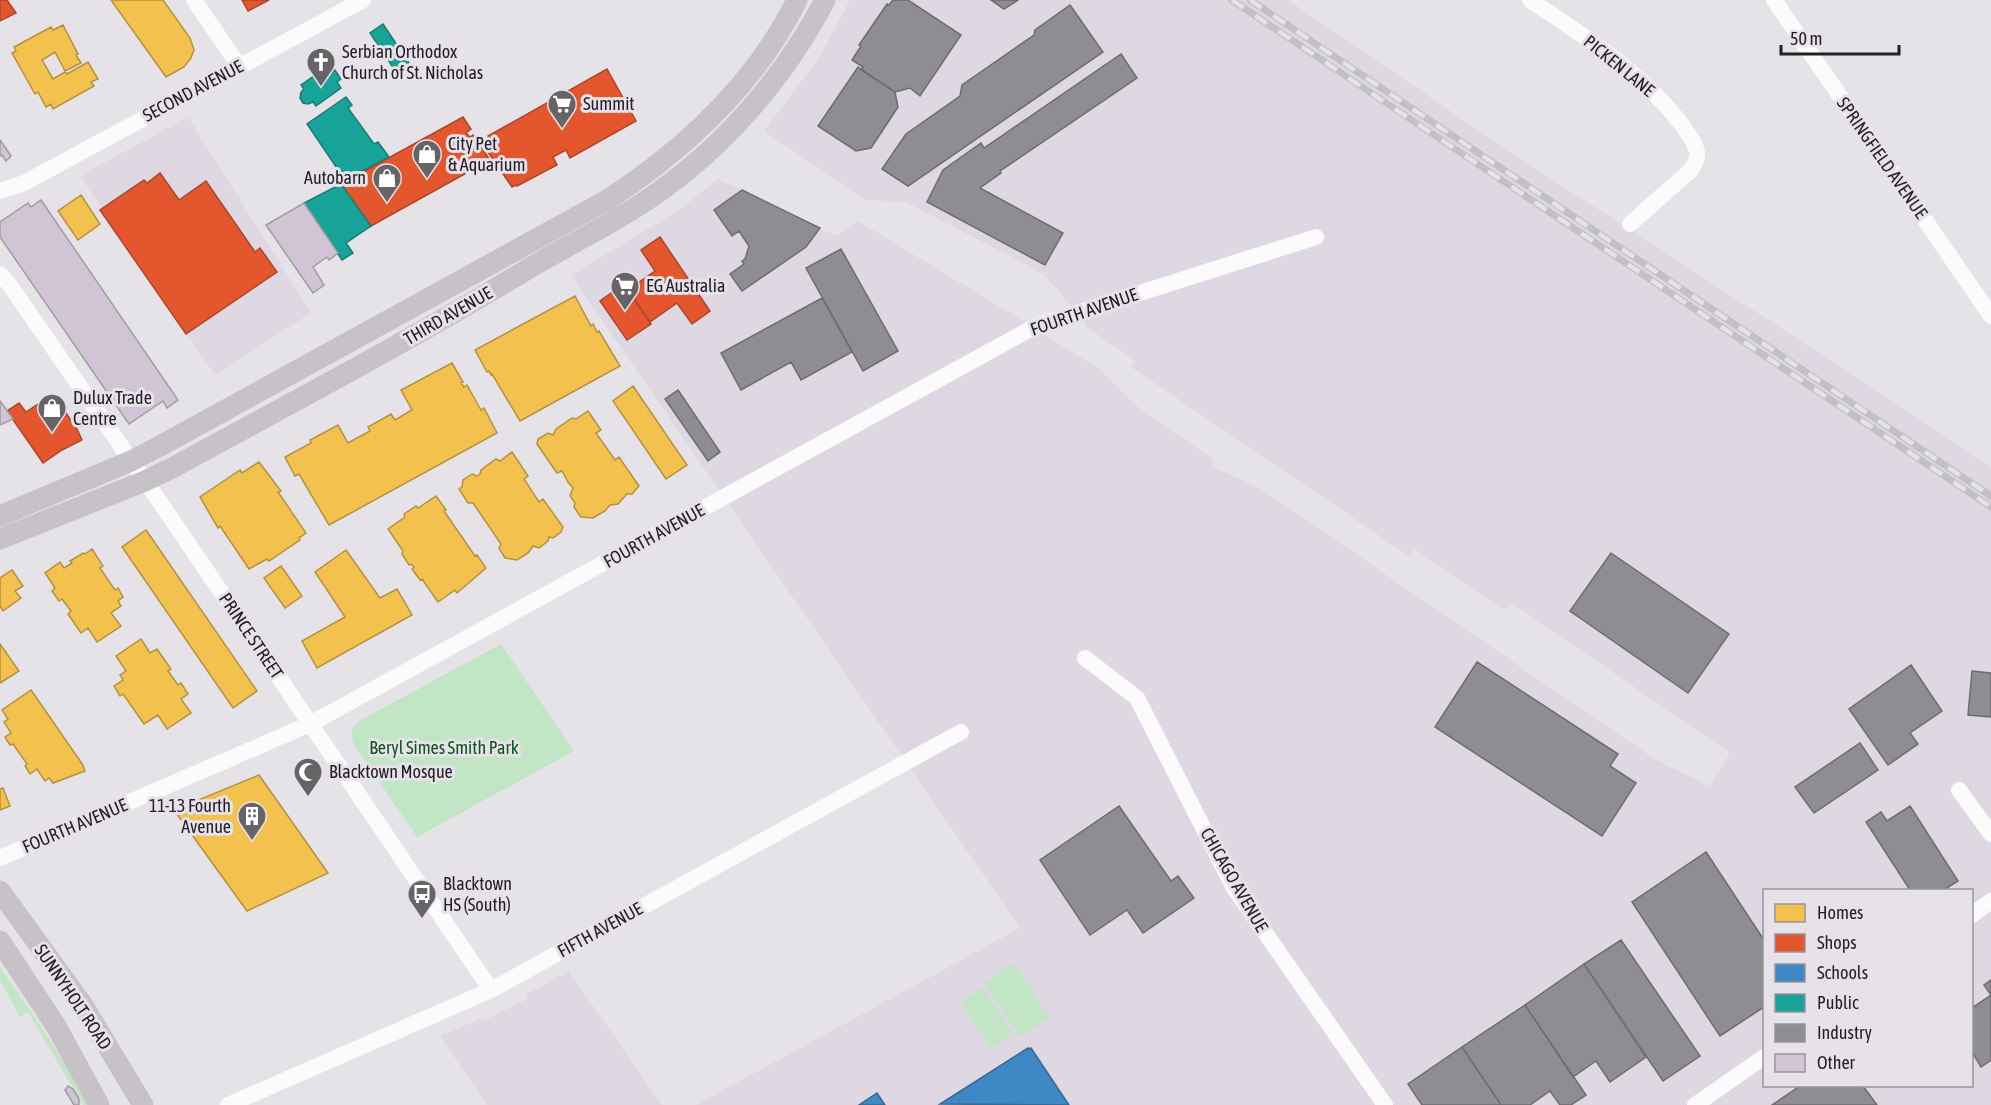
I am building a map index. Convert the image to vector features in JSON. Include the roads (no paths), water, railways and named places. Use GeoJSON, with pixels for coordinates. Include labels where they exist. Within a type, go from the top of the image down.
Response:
{"type":"FeatureCollection","features":[{"type":"Feature","properties":{"kind":"main road","name":"THIRD AVENUE"},"geometry":{"type":"LineString","coordinates":[[0,516],[131,461],[548,234],[632,184],[682,145],[728,100],[778,33],[798,0]]}},
{"type":"Feature","properties":{"kind":"main road","name":"THIRD AVENUE"},"geometry":{"type":"LineString","coordinates":[[0,539],[145,481],[394,348],[656,194],[715,146],[760,98],[810,28],[825,0]]}},
{"type":"Feature","properties":{"kind":"main road","name":"SUNNYHOLT ROAD"},"geometry":{"type":"LineString","coordinates":[[0,891],[84,1007],[142,1105]]}},
{"type":"Feature","properties":{"kind":"main road","name":"SUNNYHOLT ROAD"},"geometry":{"type":"LineString","coordinates":[[0,942],[56,1026],[99,1105]]}},
{"type":"Feature","properties":{"kind":"street"},"geometry":{"type":"LineString","coordinates":[[194,0],[239,66]]}},
{"type":"Feature","properties":{"kind":"street","name":"SECOND AVENUE"},"geometry":{"type":"LineString","coordinates":[[0,192],[24,183],[363,0]]}},
{"type":"Feature","properties":{"kind":"street","name":"PICKEN LANE"},"geometry":{"type":"LineString","coordinates":[[1530,0],[1643,81],[1689,135],[1696,150],[1697,159],[1691,170],[1630,225]]}},
{"type":"Feature","properties":{"kind":"street","name":"SPRINGFIELD AVENUE"},"geometry":{"type":"LineString","coordinates":[[1774,0],[1991,316]]}},
{"type":"Feature","properties":{"kind":"street","name":"SECOND AVENUE"},"geometry":{"type":"LineString","coordinates":[[0,204],[24,183]]}},
{"type":"Feature","properties":{"kind":"street","name":"FOURTH AVENUE"},"geometry":{"type":"LineString","coordinates":[[0,858],[310,724],[1036,326],[1316,237]]}},
{"type":"Feature","properties":{"kind":"street","name":"PRINCE STREET"},"geometry":{"type":"LineString","coordinates":[[0,265],[4,279],[145,481],[491,990]]}},
{"type":"Feature","properties":{"kind":"street","name":"CHICAGO AVENUE"},"geometry":{"type":"LineString","coordinates":[[1085,658],[1137,698],[1234,888],[1385,1105]]}},
{"type":"Feature","properties":{"kind":"street","name":"FIFTH AVENUE"},"geometry":{"type":"LineString","coordinates":[[228,1105],[491,990],[961,732]]}},
{"type":"Feature","properties":{"kind":"street"},"geometry":{"type":"LineString","coordinates":[[1959,790],[1991,834]]}},
{"type":"Feature","properties":{"kind":"street"},"geometry":{"type":"LineString","coordinates":[[1973,914],[1991,901]]}},
{"type":"Feature","properties":{"kind":"street"},"geometry":{"type":"LineString","coordinates":[[1695,1105],[1763,1058]]}},
{"type":"Feature","properties":{"kind":"railway"},"geometry":{"type":"LineString","coordinates":[[1232,0],[1991,507]]}},
{"type":"Feature","properties":{"kind":"railway"},"geometry":{"type":"LineString","coordinates":[[1250,0],[1991,496]]}},
{"type":"Feature","properties":{"kind":"place","name":"Serbian Orthodox Church of St. Nicholas"},"geometry":{"type":"Point","coordinates":[321,88]}},
{"type":"Feature","properties":{"kind":"place","name":"Summit"},"geometry":{"type":"Point","coordinates":[562,130]}},
{"type":"Feature","properties":{"kind":"place","name":"City Pet & Aquarium"},"geometry":{"type":"Point","coordinates":[427,180]}},
{"type":"Feature","properties":{"kind":"place","name":"Autobarn"},"geometry":{"type":"Point","coordinates":[387,204]}},
{"type":"Feature","properties":{"kind":"place","name":"EG Australia"},"geometry":{"type":"Point","coordinates":[625,312]}},
{"type":"Feature","properties":{"kind":"place","name":"Dulux Trade Centre"},"geometry":{"type":"Point","coordinates":[52,434]}},
{"type":"Feature","properties":{"kind":"place","name":"Blacktown Mosque"},"geometry":{"type":"Point","coordinates":[308,798]}},
{"type":"Feature","properties":{"kind":"place","name":"11-13 Fourth Avenue"},"geometry":{"type":"Point","coordinates":[252,842]}},
{"type":"Feature","properties":{"kind":"place","name":"Blacktown HS (South)"},"geometry":{"type":"Point","coordinates":[422,920]}},
{"type":"Feature","properties":{"kind":"park label","name":"Beryl Simes Smith Park"},"geometry":{"type":"Point","coordinates":[444,748]}}]}
